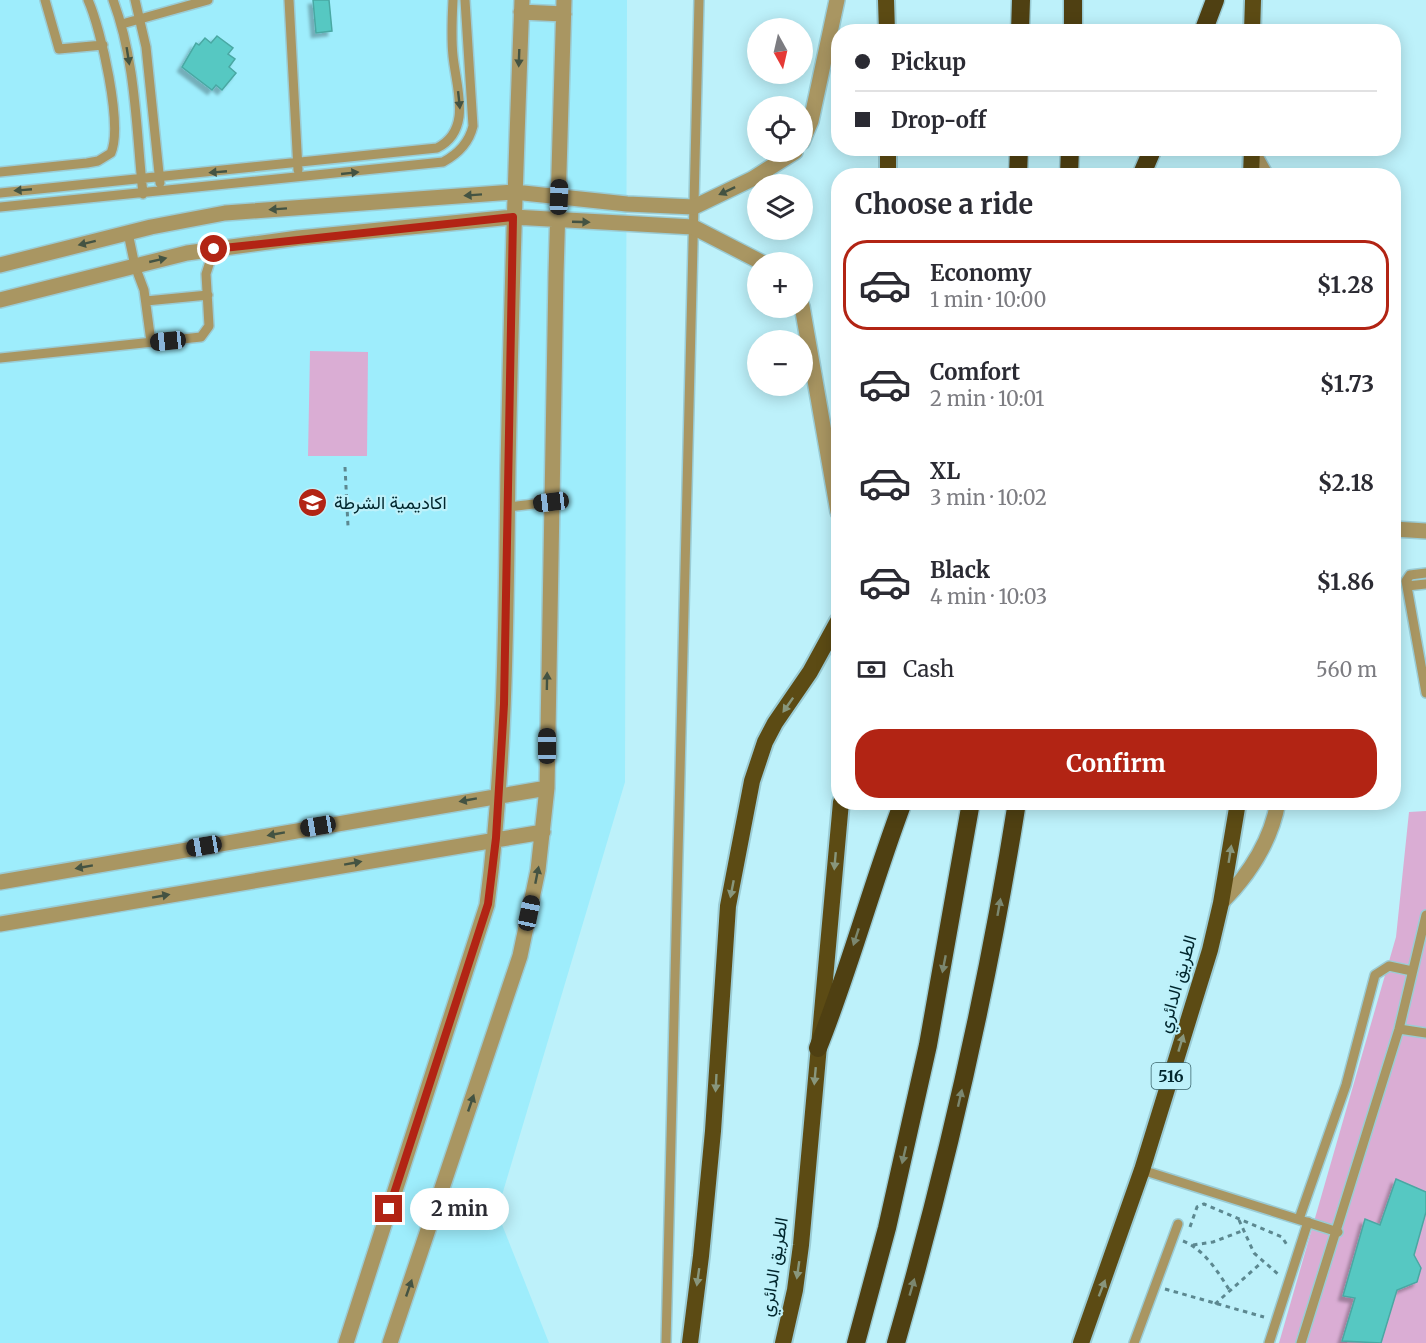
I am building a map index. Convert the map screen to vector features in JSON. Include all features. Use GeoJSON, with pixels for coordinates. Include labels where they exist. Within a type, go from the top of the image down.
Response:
{"type":"FeatureCollection","features":[{"type":"Feature","properties":{"kind":"highway"},"geometry":{"type":"LineString","coordinates":[[886,0],[887,24]]}},
{"type":"Feature","properties":{"kind":"highway"},"geometry":{"type":"LineString","coordinates":[[1020,24],[1021,0]]}},
{"type":"Feature","properties":{"kind":"highway"},"geometry":{"type":"LineString","coordinates":[[1073,0],[1073,24]]}},
{"type":"Feature","properties":{"kind":"highway"},"geometry":{"type":"LineString","coordinates":[[1206,24],[1215,0]]}},
{"type":"Feature","properties":{"kind":"highway"},"geometry":{"type":"LineString","coordinates":[[1252,0],[1252,24]]}},
{"type":"Feature","properties":{"kind":"highway"},"geometry":{"type":"LineString","coordinates":[[690,1343],[712,1142],[727,917],[752,781],[765,742],[775,723],[810,672],[831,634]]}},
{"type":"Feature","properties":{"kind":"highway","name":"الطريق الدائري"},"geometry":{"type":"LineString","coordinates":[[783,1343],[795,1290],[801,1245],[840,810]]}},
{"type":"Feature","properties":{"kind":"highway"},"geometry":{"type":"LineString","coordinates":[[818,1048],[840,992],[869,896],[900,810]]}},
{"type":"Feature","properties":{"kind":"highway"},"geometry":{"type":"LineString","coordinates":[[856,1343],[887,1228],[928,1045],[970,810]]}},
{"type":"Feature","properties":{"kind":"highway"},"geometry":{"type":"LineString","coordinates":[[896,1343],[959,1105],[993,942],[1016,810]]}},
{"type":"Feature","properties":{"kind":"highway","name":"الطريق الدائري"},"geometry":{"type":"LineString","coordinates":[[1081,1343],[1142,1170],[1210,950],[1221,903],[1237,810]]}},
{"type":"Feature","properties":{"kind":"street"},"geometry":{"type":"LineString","coordinates":[[832,24],[837,0]]}},
{"type":"Feature","properties":{"kind":"street"},"geometry":{"type":"LineString","coordinates":[[346,1343],[488,904],[500,794],[513,217],[521,6],[564,7],[551,502],[547,788],[543,832],[538,870],[520,956],[390,1343]]}},
{"type":"Feature","properties":{"kind":"street"},"geometry":{"type":"LineString","coordinates":[[813,112],[831,28]]}},
{"type":"Feature","properties":{"kind":"street"},"geometry":{"type":"LineString","coordinates":[[0,265],[128,232],[225,213],[514,192],[694,207],[760,175],[780,162]]}},
{"type":"Feature","properties":{"kind":"street"},"geometry":{"type":"LineString","coordinates":[[0,300],[214,249],[513,217],[693,227],[747,255]]}},
{"type":"Feature","properties":{"kind":"street"},"geometry":{"type":"LineString","coordinates":[[804,318],[831,472]]}},
{"type":"Feature","properties":{"kind":"street"},"geometry":{"type":"LineString","coordinates":[[1401,532],[1426,531]]}},
{"type":"Feature","properties":{"kind":"street"},"geometry":{"type":"LineString","coordinates":[[0,882],[500,794],[547,788]]}},
{"type":"Feature","properties":{"kind":"street"},"geometry":{"type":"LineString","coordinates":[[1221,903],[1243,879],[1257,856],[1271,827],[1276,810]]}},
{"type":"Feature","properties":{"kind":"street"},"geometry":{"type":"LineString","coordinates":[[0,924],[496,838],[543,832]]}},
{"type":"Feature","properties":{"kind":"lane"},"geometry":{"type":"LineString","coordinates":[[45,0],[59,49],[103,45]]}},
{"type":"Feature","properties":{"kind":"lane"},"geometry":{"type":"LineString","coordinates":[[0,172],[87,163],[98,161],[111,153],[114,135],[103,45],[88,0]]}},
{"type":"Feature","properties":{"kind":"lane"},"geometry":{"type":"LineString","coordinates":[[113,0],[122,24],[129,64],[143,194]]}},
{"type":"Feature","properties":{"kind":"lane"},"geometry":{"type":"LineString","coordinates":[[135,0],[146,47],[160,192]]}},
{"type":"Feature","properties":{"kind":"lane"},"geometry":{"type":"LineString","coordinates":[[122,24],[208,0]]}},
{"type":"Feature","properties":{"kind":"lane"},"geometry":{"type":"LineString","coordinates":[[289,0],[298,178]]}},
{"type":"Feature","properties":{"kind":"lane"},"geometry":{"type":"LineString","coordinates":[[448,0],[452,14]]}},
{"type":"Feature","properties":{"kind":"lane"},"geometry":{"type":"LineString","coordinates":[[0,193],[426,151],[437,148],[451,139],[456,132],[460,110],[452,40],[453,0]]}},
{"type":"Feature","properties":{"kind":"lane"},"geometry":{"type":"LineString","coordinates":[[0,207],[443,162],[459,152],[471,135],[473,126],[465,0]]}},
{"type":"Feature","properties":{"kind":"lane"},"geometry":{"type":"LineString","coordinates":[[666,1343],[699,0]]}},
{"type":"Feature","properties":{"kind":"lane"},"geometry":{"type":"LineString","coordinates":[[128,232],[135,266],[141,279],[146,301],[151,342]]}},
{"type":"Feature","properties":{"kind":"lane"},"geometry":{"type":"LineString","coordinates":[[0,358],[201,337],[209,326],[206,274],[214,249]]}},
{"type":"Feature","properties":{"kind":"lane"},"geometry":{"type":"LineString","coordinates":[[146,301],[208,295]]}},
{"type":"Feature","properties":{"kind":"lane"},"geometry":{"type":"LineString","coordinates":[[508,507],[551,502]]}},
{"type":"Feature","properties":{"kind":"lane"},"geometry":{"type":"LineString","coordinates":[[1426,573],[1410,576],[1407,586],[1426,693]]}},
{"type":"Feature","properties":{"kind":"lane"},"geometry":{"type":"LineString","coordinates":[[1407,586],[1426,584]]}},
{"type":"Feature","properties":{"kind":"lane"},"geometry":{"type":"LineString","coordinates":[[1301,1343],[1338,1232],[1399,1029],[1426,915]]}},
{"type":"Feature","properties":{"kind":"lane"},"geometry":{"type":"LineString","coordinates":[[1269,1343],[1346,1085],[1375,975],[1389,966],[1412,971]]}},
{"type":"Feature","properties":{"kind":"lane"},"geometry":{"type":"LineString","coordinates":[[1399,1029],[1426,1033]]}},
{"type":"Feature","properties":{"kind":"lane"},"geometry":{"type":"LineString","coordinates":[[1142,1170],[1338,1232]]}},
{"type":"Feature","properties":{"kind":"lane"},"geometry":{"type":"LineString","coordinates":[[1134,1343],[1178,1224]]}},
{"type":"Feature","properties":{"kind":"path"},"geometry":{"type":"LineString","coordinates":[[345,467],[348,526]]}},
{"type":"Feature","properties":{"kind":"path"},"geometry":{"type":"LineString","coordinates":[[1185,1241],[1199,1206],[1208,1206],[1282,1237],[1287,1250]]}},
{"type":"Feature","properties":{"kind":"path"},"geometry":{"type":"LineString","coordinates":[[1238,1218],[1242,1231],[1263,1262],[1279,1275]]}},
{"type":"Feature","properties":{"kind":"path"},"geometry":{"type":"LineString","coordinates":[[1193,1245],[1213,1242],[1242,1231]]}},
{"type":"Feature","properties":{"kind":"path"},"geometry":{"type":"LineString","coordinates":[[1174,1236],[1193,1245],[1212,1264],[1230,1291]]}},
{"type":"Feature","properties":{"kind":"path"},"geometry":{"type":"LineString","coordinates":[[1215,1304],[1263,1262]]}},
{"type":"Feature","properties":{"kind":"path"},"geometry":{"type":"LineString","coordinates":[[1275,1286],[1282,1266]]}},
{"type":"Feature","properties":{"kind":"path"},"geometry":{"type":"LineString","coordinates":[[1155,1286],[1263,1319],[1267,1308]]}},
{"type":"Feature","properties":{"kind":"shaded area","name":"اكاديمية الشرطة"},"geometry":{"type":"Polygon","coordinates":[[[0,0],[627,0],[625,782],[497,1212],[549,1343],[0,1343],[0,0]]]}},
{"type":"Feature","properties":{"kind":"shaded area"},"geometry":{"type":"Polygon","coordinates":[[[310,351],[368,352],[367,456],[308,456],[310,351]]]}},
{"type":"Feature","properties":{"kind":"shaded area"},"geometry":{"type":"Polygon","coordinates":[[[1426,811],[1426,1343],[1279,1343],[1396,937],[1409,812],[1426,811]]]}},
{"type":"Feature","properties":{"kind":"building"},"geometry":{"type":"Polygon","coordinates":[[[313,0],[329,0],[332,31],[316,33],[313,0]]]}},
{"type":"Feature","properties":{"kind":"building"},"geometry":{"type":"Polygon","coordinates":[[[217,36],[233,48],[228,54],[235,59],[229,67],[236,73],[222,90],[216,85],[212,90],[182,67],[196,43],[199,45],[205,38],[211,43],[217,36]]]}},
{"type":"Feature","properties":{"kind":"building"},"geometry":{"type":"Polygon","coordinates":[[[1396,1179],[1426,1192],[1426,1212],[1414,1255],[1421,1268],[1417,1282],[1397,1290],[1381,1343],[1342,1341],[1355,1298],[1343,1296],[1365,1219],[1380,1225],[1396,1179]]]}},
{"type":"Feature","properties":{"kind":"place","name":"اكاديمية الشرطة"},"geometry":{"type":"Point","coordinates":[313,503]}},
{"type":"Feature","properties":{"kind":"route"},"geometry":{"type":"LineString","coordinates":[[214,249],[298,238],[513,217],[504,704],[500,794],[488,904],[389,1209]]}}]}
